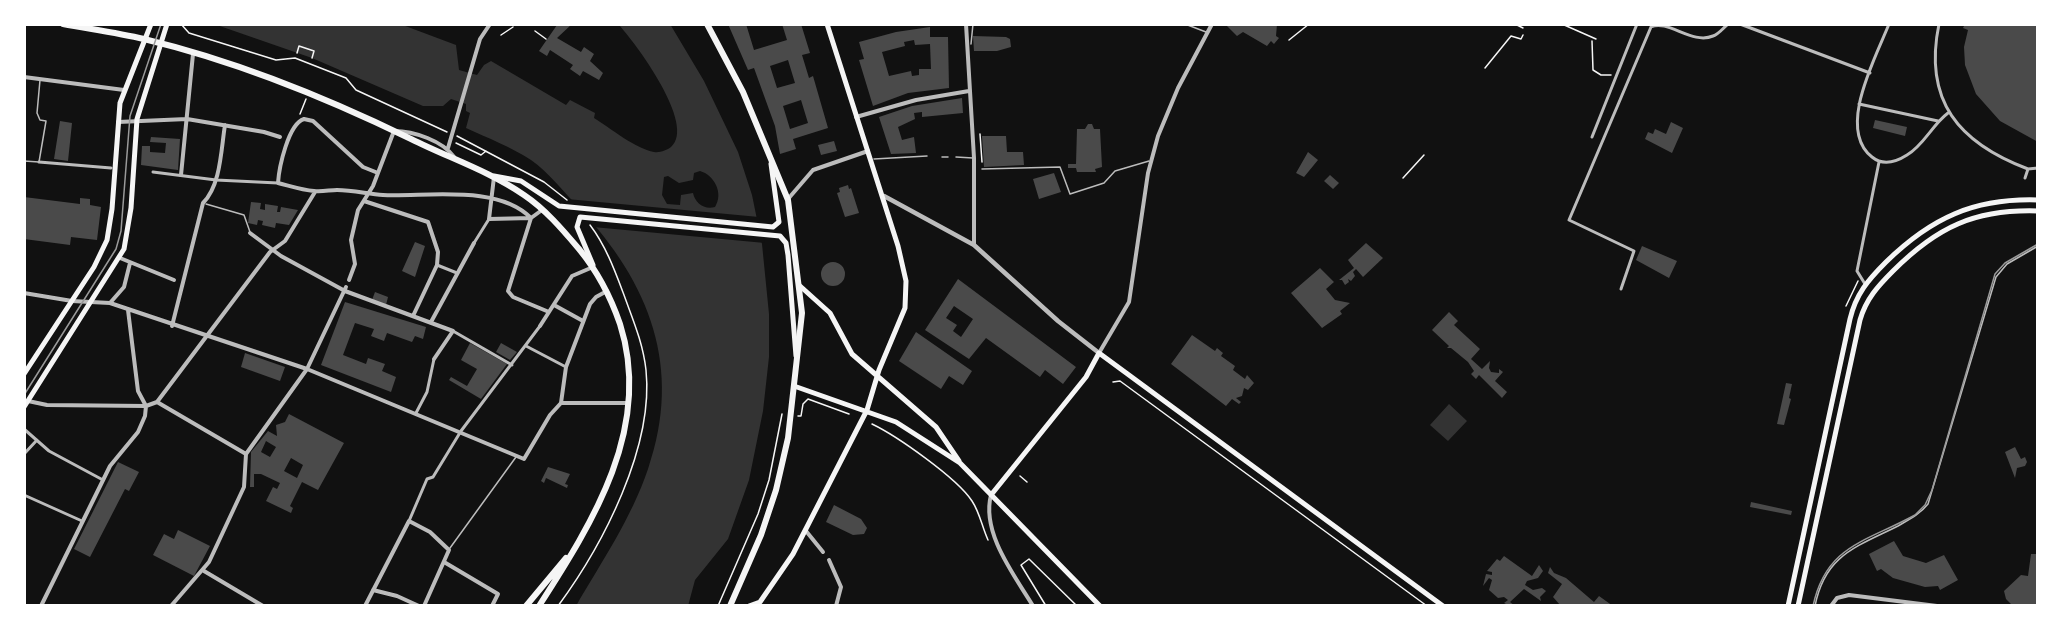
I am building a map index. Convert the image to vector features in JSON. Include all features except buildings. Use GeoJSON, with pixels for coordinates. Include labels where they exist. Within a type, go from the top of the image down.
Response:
{"type":"FeatureCollection","features":[{"type":"Feature","properties":{"kind":"main road"},"geometry":{"type":"LineString","coordinates":[[63,24],[162,44],[308,93],[494,176],[542,210],[594,267]]}},
{"type":"Feature","properties":{"kind":"main road"},"geometry":{"type":"LineString","coordinates":[[24,374],[101,255],[109,234],[117,122],[124,90],[151,24]]}},
{"type":"Feature","properties":{"kind":"main road"},"geometry":{"type":"LineString","coordinates":[[26,404],[120,258],[128,230],[136,123],[167,24]]}},
{"type":"Feature","properties":{"kind":"main road"},"geometry":{"type":"LineString","coordinates":[[707,24],[743,92],[771,164],[788,200],[800,286],[801,337],[788,438],[771,506],[730,606]]}},
{"type":"Feature","properties":{"kind":"main road"},"geometry":{"type":"LineString","coordinates":[[749,606],[759,604],[806,531],[867,410],[877,377],[901,323],[906,300],[904,268],[884,196],[827,24]]}},
{"type":"Feature","properties":{"kind":"main road"},"geometry":{"type":"LineString","coordinates":[[494,176],[521,181],[562,207],[771,227],[777,226],[779,222],[771,164]]}},
{"type":"Feature","properties":{"kind":"main road"},"geometry":{"type":"LineString","coordinates":[[1788,606],[1856,298],[1865,284],[1915,236],[1945,217],[1983,204],[2038,200]]}},
{"type":"Feature","properties":{"kind":"main road"},"geometry":{"type":"LineString","coordinates":[[1798,606],[1860,320],[1873,291],[1918,246],[1946,228],[1995,212],[2038,211]]}},
{"type":"Feature","properties":{"kind":"main road"},"geometry":{"type":"LineString","coordinates":[[539,606],[607,486],[626,427],[630,403],[631,371],[627,350],[608,291],[594,267],[577,227],[579,217],[774,234],[783,238],[787,249],[793,338],[797,363]]}},
{"type":"Feature","properties":{"kind":"main road"},"geometry":{"type":"LineString","coordinates":[[800,286],[830,314],[850,352],[936,427],[960,462],[1100,606]]}},
{"type":"Feature","properties":{"kind":"main road"},"geometry":{"type":"LineString","coordinates":[[992,495],[1086,377],[1099,353],[1443,606]]}},
{"type":"Feature","properties":{"kind":"main road"},"geometry":{"type":"LineString","coordinates":[[794,386],[867,410],[907,427],[960,462]]}},
{"type":"Feature","properties":{"kind":"main road"},"geometry":{"type":"LineString","coordinates":[[526,606],[570,553]]}},
{"type":"Feature","properties":{"kind":"street"},"geometry":{"type":"LineString","coordinates":[[448,148],[480,39],[490,24]]}},
{"type":"Feature","properties":{"kind":"street"},"geometry":{"type":"LineString","coordinates":[[966,24],[974,158],[974,245]]}},
{"type":"Feature","properties":{"kind":"street"},"geometry":{"type":"LineString","coordinates":[[884,196],[974,245],[1052,316],[1099,353],[1129,302],[1151,160],[1161,127],[1212,24]]}},
{"type":"Feature","properties":{"kind":"street"},"geometry":{"type":"LineString","coordinates":[[1592,137],[1637,24]]}},
{"type":"Feature","properties":{"kind":"street"},"geometry":{"type":"LineString","coordinates":[[1621,289],[1634,251],[1569,220],[1651,27],[1659,24],[1692,38],[1711,38],[1728,24]]}},
{"type":"Feature","properties":{"kind":"street"},"geometry":{"type":"LineString","coordinates":[[1740,24],[1870,74]]}},
{"type":"Feature","properties":{"kind":"street"},"geometry":{"type":"LineString","coordinates":[[1889,24],[1859,104],[1858,129],[1861,143],[1870,156],[1879,162],[1892,162],[1912,152],[1938,121],[1948,113]]}},
{"type":"Feature","properties":{"kind":"street"},"geometry":{"type":"LineString","coordinates":[[1939,24],[1936,68],[1940,90],[1948,113],[1963,131],[1987,151],[2028,169],[2038,168]]}},
{"type":"Feature","properties":{"kind":"street"},"geometry":{"type":"LineString","coordinates":[[181,175],[193,54]]}},
{"type":"Feature","properties":{"kind":"street"},"geometry":{"type":"LineString","coordinates":[[24,77],[124,90]]}},
{"type":"Feature","properties":{"kind":"street"},"geometry":{"type":"LineString","coordinates":[[856,117],[916,100],[969,91]]}},
{"type":"Feature","properties":{"kind":"street"},"geometry":{"type":"LineString","coordinates":[[1859,104],[1938,121]]}},
{"type":"Feature","properties":{"kind":"street"},"geometry":{"type":"LineString","coordinates":[[117,122],[136,123],[187,119],[289,140]]}},
{"type":"Feature","properties":{"kind":"street"},"geometry":{"type":"LineString","coordinates":[[278,183],[278,171],[289,140],[298,120],[306,119],[313,122],[363,167],[378,173]]}},
{"type":"Feature","properties":{"kind":"street"},"geometry":{"type":"LineString","coordinates":[[172,326],[203,203],[216,180],[225,125]]}},
{"type":"Feature","properties":{"kind":"street"},"geometry":{"type":"LineString","coordinates":[[349,280],[356,264],[351,240],[358,210],[369,194],[394,131],[415,134],[448,148],[455,159]]}},
{"type":"Feature","properties":{"kind":"street"},"geometry":{"type":"LineString","coordinates":[[788,200],[813,170],[868,151]]}},
{"type":"Feature","properties":{"kind":"street"},"geometry":{"type":"LineString","coordinates":[[39,162],[111,168]]}},
{"type":"Feature","properties":{"kind":"street"},"geometry":{"type":"LineString","coordinates":[[1865,284],[1857,271],[1879,162]]}},
{"type":"Feature","properties":{"kind":"street"},"geometry":{"type":"LineString","coordinates":[[2025,178],[2028,169]]}},
{"type":"Feature","properties":{"kind":"street"},"geometry":{"type":"LineString","coordinates":[[153,172],[216,180],[278,183],[315,192],[353,191],[369,194],[425,196],[435,193],[490,198],[513,204],[531,218]]}},
{"type":"Feature","properties":{"kind":"street"},"geometry":{"type":"LineString","coordinates":[[431,322],[489,219],[494,176]]}},
{"type":"Feature","properties":{"kind":"street"},"geometry":{"type":"LineString","coordinates":[[26,404],[146,406],[158,402],[205,337],[274,250],[285,241],[315,192]]}},
{"type":"Feature","properties":{"kind":"street"},"geometry":{"type":"LineString","coordinates":[[364,201],[428,222],[438,252],[437,265],[413,316]]}},
{"type":"Feature","properties":{"kind":"street"},"geometry":{"type":"LineString","coordinates":[[489,219],[531,218],[542,210]]}},
{"type":"Feature","properties":{"kind":"street"},"geometry":{"type":"LineString","coordinates":[[531,218],[508,291],[513,297],[549,312]]}},
{"type":"Feature","properties":{"kind":"street"},"geometry":{"type":"LineString","coordinates":[[250,233],[281,256],[346,289],[453,331],[512,365]]}},
{"type":"Feature","properties":{"kind":"street"},"geometry":{"type":"LineString","coordinates":[[120,258],[174,280]]}},
{"type":"Feature","properties":{"kind":"street"},"geometry":{"type":"LineString","coordinates":[[110,303],[124,287],[130,263]]}},
{"type":"Feature","properties":{"kind":"street"},"geometry":{"type":"LineString","coordinates":[[437,265],[457,273]]}},
{"type":"Feature","properties":{"kind":"street"},"geometry":{"type":"LineString","coordinates":[[365,606],[409,520],[427,479],[430,478],[461,431],[526,346],[572,276],[594,267]]}},
{"type":"Feature","properties":{"kind":"street"},"geometry":{"type":"LineString","coordinates":[[171,606],[204,571],[244,487],[246,454],[308,369],[346,289]]}},
{"type":"Feature","properties":{"kind":"street"},"geometry":{"type":"LineString","coordinates":[[24,293],[72,302],[110,303],[172,326],[308,369],[524,459],[550,415],[561,403],[566,368],[592,301],[608,291]]}},
{"type":"Feature","properties":{"kind":"street"},"geometry":{"type":"LineString","coordinates":[[554,305],[583,321]]}},
{"type":"Feature","properties":{"kind":"street"},"geometry":{"type":"LineString","coordinates":[[41,606],[111,466],[138,432],[145,416],[146,406],[138,391],[128,310]]}},
{"type":"Feature","properties":{"kind":"street"},"geometry":{"type":"LineString","coordinates":[[416,413],[427,392],[434,360],[453,331]]}},
{"type":"Feature","properties":{"kind":"street"},"geometry":{"type":"LineString","coordinates":[[526,346],[566,368]]}},
{"type":"Feature","properties":{"kind":"street"},"geometry":{"type":"LineString","coordinates":[[158,402],[246,454]]}},
{"type":"Feature","properties":{"kind":"street"},"geometry":{"type":"LineString","coordinates":[[561,403],[630,403]]}},
{"type":"Feature","properties":{"kind":"street"},"geometry":{"type":"LineString","coordinates":[[24,429],[49,451],[104,480]]}},
{"type":"Feature","properties":{"kind":"street"},"geometry":{"type":"LineString","coordinates":[[24,454],[37,440]]}},
{"type":"Feature","properties":{"kind":"street"},"geometry":{"type":"LineString","coordinates":[[24,495],[82,522]]}},
{"type":"Feature","properties":{"kind":"street"},"geometry":{"type":"LineString","coordinates":[[992,495],[989,510],[994,534],[1033,606]]}},
{"type":"Feature","properties":{"kind":"street"},"geometry":{"type":"LineString","coordinates":[[409,520],[430,532],[449,549],[424,606]]}},
{"type":"Feature","properties":{"kind":"street"},"geometry":{"type":"LineString","coordinates":[[806,531],[823,552]]}},
{"type":"Feature","properties":{"kind":"street"},"geometry":{"type":"LineString","coordinates":[[829,560],[841,587],[836,606]]}},
{"type":"Feature","properties":{"kind":"street"},"geometry":{"type":"LineString","coordinates":[[444,562],[498,594],[492,606]]}},
{"type":"Feature","properties":{"kind":"street"},"geometry":{"type":"LineString","coordinates":[[204,571],[263,606]]}},
{"type":"Feature","properties":{"kind":"street"},"geometry":{"type":"LineString","coordinates":[[373,590],[397,596],[419,606]]}},
{"type":"Feature","properties":{"kind":"street"},"geometry":{"type":"LineString","coordinates":[[1831,606],[1837,598],[1846,595],[1937,606]]}},
{"type":"Feature","properties":{"kind":"street"},"geometry":{"type":"LineString","coordinates":[[1887,606],[1890,599]]}},
{"type":"Feature","properties":{"kind":"lane"},"geometry":{"type":"LineString","coordinates":[[971,44],[973,24]]}},
{"type":"Feature","properties":{"kind":"lane"},"geometry":{"type":"LineString","coordinates":[[1185,24],[1207,33]]}},
{"type":"Feature","properties":{"kind":"lane"},"geometry":{"type":"LineString","coordinates":[[24,161],[39,162],[46,121],[40,120],[37,113],[40,79]]}},
{"type":"Feature","properties":{"kind":"lane"},"geometry":{"type":"LineString","coordinates":[[871,160],[927,156]]}},
{"type":"Feature","properties":{"kind":"lane"},"geometry":{"type":"LineString","coordinates":[[942,157],[948,157]]}},
{"type":"Feature","properties":{"kind":"lane"},"geometry":{"type":"LineString","coordinates":[[956,157],[974,158]]}},
{"type":"Feature","properties":{"kind":"lane"},"geometry":{"type":"LineString","coordinates":[[982,169],[1060,167],[1070,194],[1104,183],[1115,171],[1151,160]]}},
{"type":"Feature","properties":{"kind":"lane"},"geometry":{"type":"LineString","coordinates":[[203,203],[244,215],[250,233]]}},
{"type":"Feature","properties":{"kind":"lane"},"geometry":{"type":"LineString","coordinates":[[1815,606],[1821,584],[1834,562],[1847,552],[1914,518],[1928,504],[1996,277],[2007,264],[2038,246]]}},
{"type":"Feature","properties":{"kind":"lane"},"geometry":{"type":"LineString","coordinates":[[449,549],[516,456]]}},
{"type":"Feature","properties":{"kind":"path"},"geometry":{"type":"LineString","coordinates":[[181,24],[189,33],[276,60],[295,58],[346,78],[356,90],[486,150],[544,182],[572,206]]}},
{"type":"Feature","properties":{"kind":"path"},"geometry":{"type":"LineString","coordinates":[[1289,40],[1309,24]]}},
{"type":"Feature","properties":{"kind":"path"},"geometry":{"type":"LineString","coordinates":[[1515,24],[1523,28]]}},
{"type":"Feature","properties":{"kind":"path"},"geometry":{"type":"LineString","coordinates":[[1562,24],[1596,39]]}},
{"type":"Feature","properties":{"kind":"path"},"geometry":{"type":"LineString","coordinates":[[501,35],[513,27]]}},
{"type":"Feature","properties":{"kind":"path"},"geometry":{"type":"LineString","coordinates":[[536,31],[546,39]]}},
{"type":"Feature","properties":{"kind":"path"},"geometry":{"type":"LineString","coordinates":[[1485,68],[1511,36],[1521,39],[1523,35]]}},
{"type":"Feature","properties":{"kind":"path"},"geometry":{"type":"LineString","coordinates":[[1592,41],[1593,70],[1600,75],[1615,75]]}},
{"type":"Feature","properties":{"kind":"path"},"geometry":{"type":"LineString","coordinates":[[297,53],[299,46],[314,51],[312,58]]}},
{"type":"Feature","properties":{"kind":"path"},"geometry":{"type":"LineString","coordinates":[[300,114],[303,107]]}},
{"type":"Feature","properties":{"kind":"path"},"geometry":{"type":"LineString","coordinates":[[457,143],[481,155],[486,150]]}},
{"type":"Feature","properties":{"kind":"path"},"geometry":{"type":"LineString","coordinates":[[1403,178],[1424,155]]}},
{"type":"Feature","properties":{"kind":"path"},"geometry":{"type":"LineString","coordinates":[[558,606],[611,514],[629,473],[642,433],[647,406],[646,368],[639,335],[612,263],[588,223]]}},
{"type":"Feature","properties":{"kind":"path"},"geometry":{"type":"LineString","coordinates":[[1846,305],[1852,288],[1861,278]]}},
{"type":"Feature","properties":{"kind":"path"},"geometry":{"type":"LineString","coordinates":[[1113,382],[1120,381],[1427,606]]}},
{"type":"Feature","properties":{"kind":"path"},"geometry":{"type":"LineString","coordinates":[[801,416],[803,404],[808,399],[849,414]]}},
{"type":"Feature","properties":{"kind":"path"},"geometry":{"type":"LineString","coordinates":[[718,606],[739,563],[758,514],[769,480],[782,414]]}},
{"type":"Feature","properties":{"kind":"path"},"geometry":{"type":"LineString","coordinates":[[872,424],[891,433],[966,493]]}},
{"type":"Feature","properties":{"kind":"path"},"geometry":{"type":"LineString","coordinates":[[1020,476],[1027,482]]}},
{"type":"Feature","properties":{"kind":"path"},"geometry":{"type":"LineString","coordinates":[[1046,606],[1021,565],[1032,560],[1077,606]]}},
{"type":"Feature","properties":{"kind":"shaded area"},"geometry":{"type":"Polygon","coordinates":[[[214,24],[400,24],[456,45],[459,70],[477,75],[484,65],[491,61],[566,105],[570,100],[595,113],[594,118],[631,143],[659,152],[671,147],[677,136],[676,121],[661,84],[618,24],[670,24],[704,81],[738,152],[752,195],[762,244],[769,314],[769,357],[763,411],[749,480],[728,539],[695,580],[688,606],[576,606],[633,505],[648,469],[658,432],[662,396],[660,362],[653,329],[641,297],[625,266],[579,208],[537,165],[516,151],[466,128],[470,113],[466,111],[466,104],[451,99],[443,106],[423,106],[312,58],[214,24]],[[700,171],[694,173],[693,180],[679,183],[668,176],[664,177],[662,195],[667,204],[680,205],[681,195],[693,193],[701,205],[715,207],[718,202],[718,191],[713,180],[700,171]]]}},
{"type":"Feature","properties":{"kind":"shaded area"},"geometry":{"type":"Polygon","coordinates":[[[1449,404],[1467,421],[1448,441],[1430,425],[1449,404]]]}},
{"type":"Feature","properties":{"kind":"pier"},"geometry":{"type":"Polygon","coordinates":[[[567,199],[759,217],[765,243],[593,227],[567,199]]]}},
{"type":"Feature","properties":{"kind":"tram line"},"geometry":{"type":"LineString","coordinates":[[24,395],[116,249],[121,231],[130,116],[161,24]]}},
{"type":"Feature","properties":{"kind":"tram line"},"geometry":{"type":"LineString","coordinates":[[1813,606],[1819,586],[1838,558],[1850,548],[1915,515],[1925,505],[1932,490],[1995,274],[2005,263],[2038,244]]}}]}
